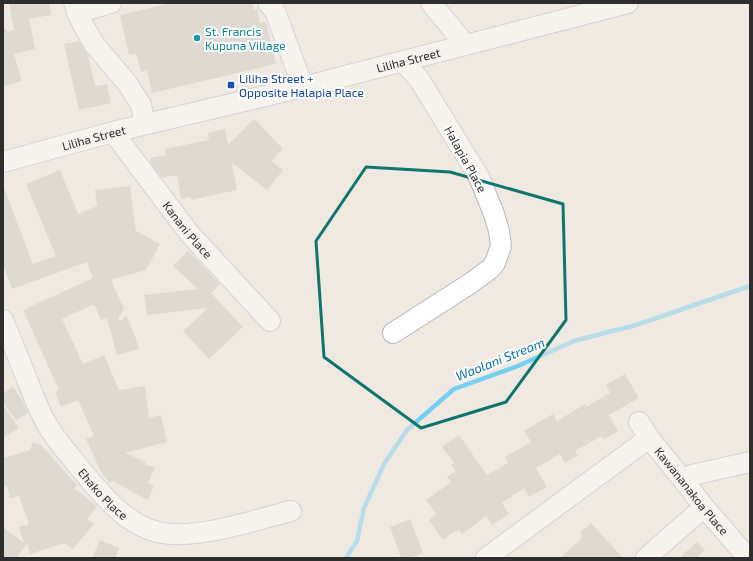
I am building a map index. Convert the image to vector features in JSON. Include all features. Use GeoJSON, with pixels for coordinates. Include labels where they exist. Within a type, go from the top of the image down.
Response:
{"type":"FeatureCollection","features":[{"type":"Feature","properties":{"kind":"street"},"geometry":{"type":"LineString","coordinates":[[111,3],[76,8],[94,44],[135,95],[141,105],[145,124]]}},
{"type":"Feature","properties":{"kind":"street"},"geometry":{"type":"LineString","coordinates":[[268,3],[275,11],[303,87]]}},
{"type":"Feature","properties":{"kind":"street"},"geometry":{"type":"LineString","coordinates":[[431,3],[465,44]]}},
{"type":"Feature","properties":{"kind":"street","name":"Liliha Street"},"geometry":{"type":"LineString","coordinates":[[3,162],[113,132],[303,87],[628,3]]}},
{"type":"Feature","properties":{"kind":"street","name":"Halapia Place"},"geometry":{"type":"LineString","coordinates":[[393,333],[490,268],[499,255],[501,246],[499,231],[494,214],[479,178],[419,79],[403,61]]}},
{"type":"Feature","properties":{"kind":"street","name":"Kanani Place"},"geometry":{"type":"LineString","coordinates":[[113,132],[189,233],[270,321]]}},
{"type":"Feature","properties":{"kind":"street","name":"Ehako Place"},"geometry":{"type":"LineString","coordinates":[[3,320],[36,402],[54,437],[100,493],[115,508],[129,518],[142,526],[156,531],[171,534],[189,534],[210,531],[291,511]]}},
{"type":"Feature","properties":{"kind":"street","name":"Kawananakoa Place"},"geometry":{"type":"LineString","coordinates":[[639,422],[649,438],[704,507],[748,558]]}},
{"type":"Feature","properties":{"kind":"street"},"geometry":{"type":"LineString","coordinates":[[486,558],[649,438]]}},
{"type":"Feature","properties":{"kind":"street"},"geometry":{"type":"LineString","coordinates":[[684,481],[692,475],[750,462]]}},
{"type":"Feature","properties":{"kind":"street"},"geometry":{"type":"LineString","coordinates":[[646,558],[704,507]]}},
{"type":"Feature","properties":{"kind":"highlighted area"},"geometry":{"type":"Polygon","coordinates":[[[366,167],[450,172],[563,204],[566,320],[506,402],[421,428],[324,357],[316,241],[366,167]]]}},
{"type":"Feature","properties":{"kind":"building"},"geometry":{"type":"Polygon","coordinates":[[[9,3],[49,3],[51,15],[29,19],[35,49],[14,54],[22,81],[3,87],[3,29],[7,29],[7,32],[14,30],[9,3]]]}},
{"type":"Feature","properties":{"kind":"building","name":"St. Francis Kupuna Village"},"geometry":{"type":"Polygon","coordinates":[[[171,3],[252,3],[254,10],[257,9],[260,23],[266,22],[276,64],[152,93],[147,70],[141,72],[136,53],[129,55],[120,15],[171,3]]]}},
{"type":"Feature","properties":{"kind":"building"},"geometry":{"type":"Polygon","coordinates":[[[79,41],[88,55],[95,86],[107,84],[111,103],[79,110],[64,44],[79,41]]]}},
{"type":"Feature","properties":{"kind":"building"},"geometry":{"type":"Polygon","coordinates":[[[254,119],[283,149],[271,161],[283,170],[267,190],[232,163],[237,190],[191,200],[191,197],[181,199],[177,175],[162,178],[151,164],[150,158],[166,155],[165,149],[209,140],[208,133],[225,129],[228,145],[254,119]]]}},
{"type":"Feature","properties":{"kind":"building"},"geometry":{"type":"Polygon","coordinates":[[[60,170],[78,214],[97,206],[95,190],[130,186],[136,231],[160,244],[146,270],[111,280],[124,309],[118,319],[121,321],[126,315],[139,349],[117,355],[107,318],[101,320],[94,304],[62,319],[83,364],[104,355],[119,390],[145,386],[149,418],[161,415],[167,442],[125,453],[146,462],[145,464],[155,468],[148,483],[154,486],[148,500],[112,481],[110,483],[101,472],[86,439],[94,436],[78,400],[61,407],[55,392],[59,390],[23,310],[93,278],[87,262],[12,289],[3,264],[3,188],[33,264],[56,256],[26,184],[60,170]]]}},
{"type":"Feature","properties":{"kind":"building"},"geometry":{"type":"Polygon","coordinates":[[[188,250],[220,284],[211,293],[243,327],[209,359],[183,331],[208,308],[147,315],[144,295],[198,289],[173,266],[188,250]]]}},
{"type":"Feature","properties":{"kind":"building"},"geometry":{"type":"Polygon","coordinates":[[[625,374],[639,398],[609,415],[618,431],[604,439],[602,436],[575,451],[578,456],[565,463],[560,454],[536,468],[547,487],[529,497],[524,488],[502,503],[509,514],[492,525],[486,516],[462,534],[459,530],[456,532],[455,531],[443,540],[429,520],[436,514],[426,500],[451,482],[447,477],[456,471],[451,465],[454,463],[442,447],[459,435],[487,475],[508,463],[505,457],[531,442],[524,431],[553,414],[557,421],[585,404],[586,407],[610,393],[606,385],[625,374]]]}},
{"type":"Feature","properties":{"kind":"building"},"geometry":{"type":"Polygon","coordinates":[[[13,387],[24,403],[28,412],[16,421],[3,402],[3,393],[13,387]]]}},
{"type":"Feature","properties":{"kind":"building"},"geometry":{"type":"Polygon","coordinates":[[[3,405],[19,428],[3,438],[3,405]]]}},
{"type":"Feature","properties":{"kind":"building"},"geometry":{"type":"Polygon","coordinates":[[[33,442],[41,445],[77,485],[74,488],[97,506],[87,519],[94,524],[73,549],[65,543],[30,554],[27,544],[16,558],[3,558],[3,527],[24,543],[19,527],[29,524],[19,496],[10,498],[7,486],[3,487],[3,458],[30,450],[33,442]]]}},
{"type":"Feature","properties":{"kind":"building"},"geometry":{"type":"Polygon","coordinates":[[[410,519],[423,553],[410,558],[401,558],[390,527],[410,519]]]}},
{"type":"Feature","properties":{"kind":"building"},"geometry":{"type":"Polygon","coordinates":[[[591,523],[623,558],[560,558],[583,537],[580,533],[591,523]]]}},
{"type":"Feature","properties":{"kind":"building"},"geometry":{"type":"Polygon","coordinates":[[[100,540],[119,548],[115,558],[92,558],[100,540]]]}},
{"type":"Feature","properties":{"kind":"building"},"geometry":{"type":"Polygon","coordinates":[[[697,542],[705,550],[697,558],[679,558],[697,542]]]}},
{"type":"Feature","properties":{"kind":"waterway","name":"Waolani Stream"},"geometry":{"type":"LineString","coordinates":[[346,558],[357,541],[364,508],[384,464],[407,430],[454,389],[518,366],[574,341],[636,325],[750,286]]}},
{"type":"Feature","properties":{"kind":"place","name":"St. Francis Kupuna Village"},"geometry":{"type":"Point","coordinates":[197,38]}},
{"type":"Feature","properties":{"kind":"place","name":"Liliha Street + Opposite Halapia Place"},"geometry":{"type":"Point","coordinates":[231,85]}}]}
